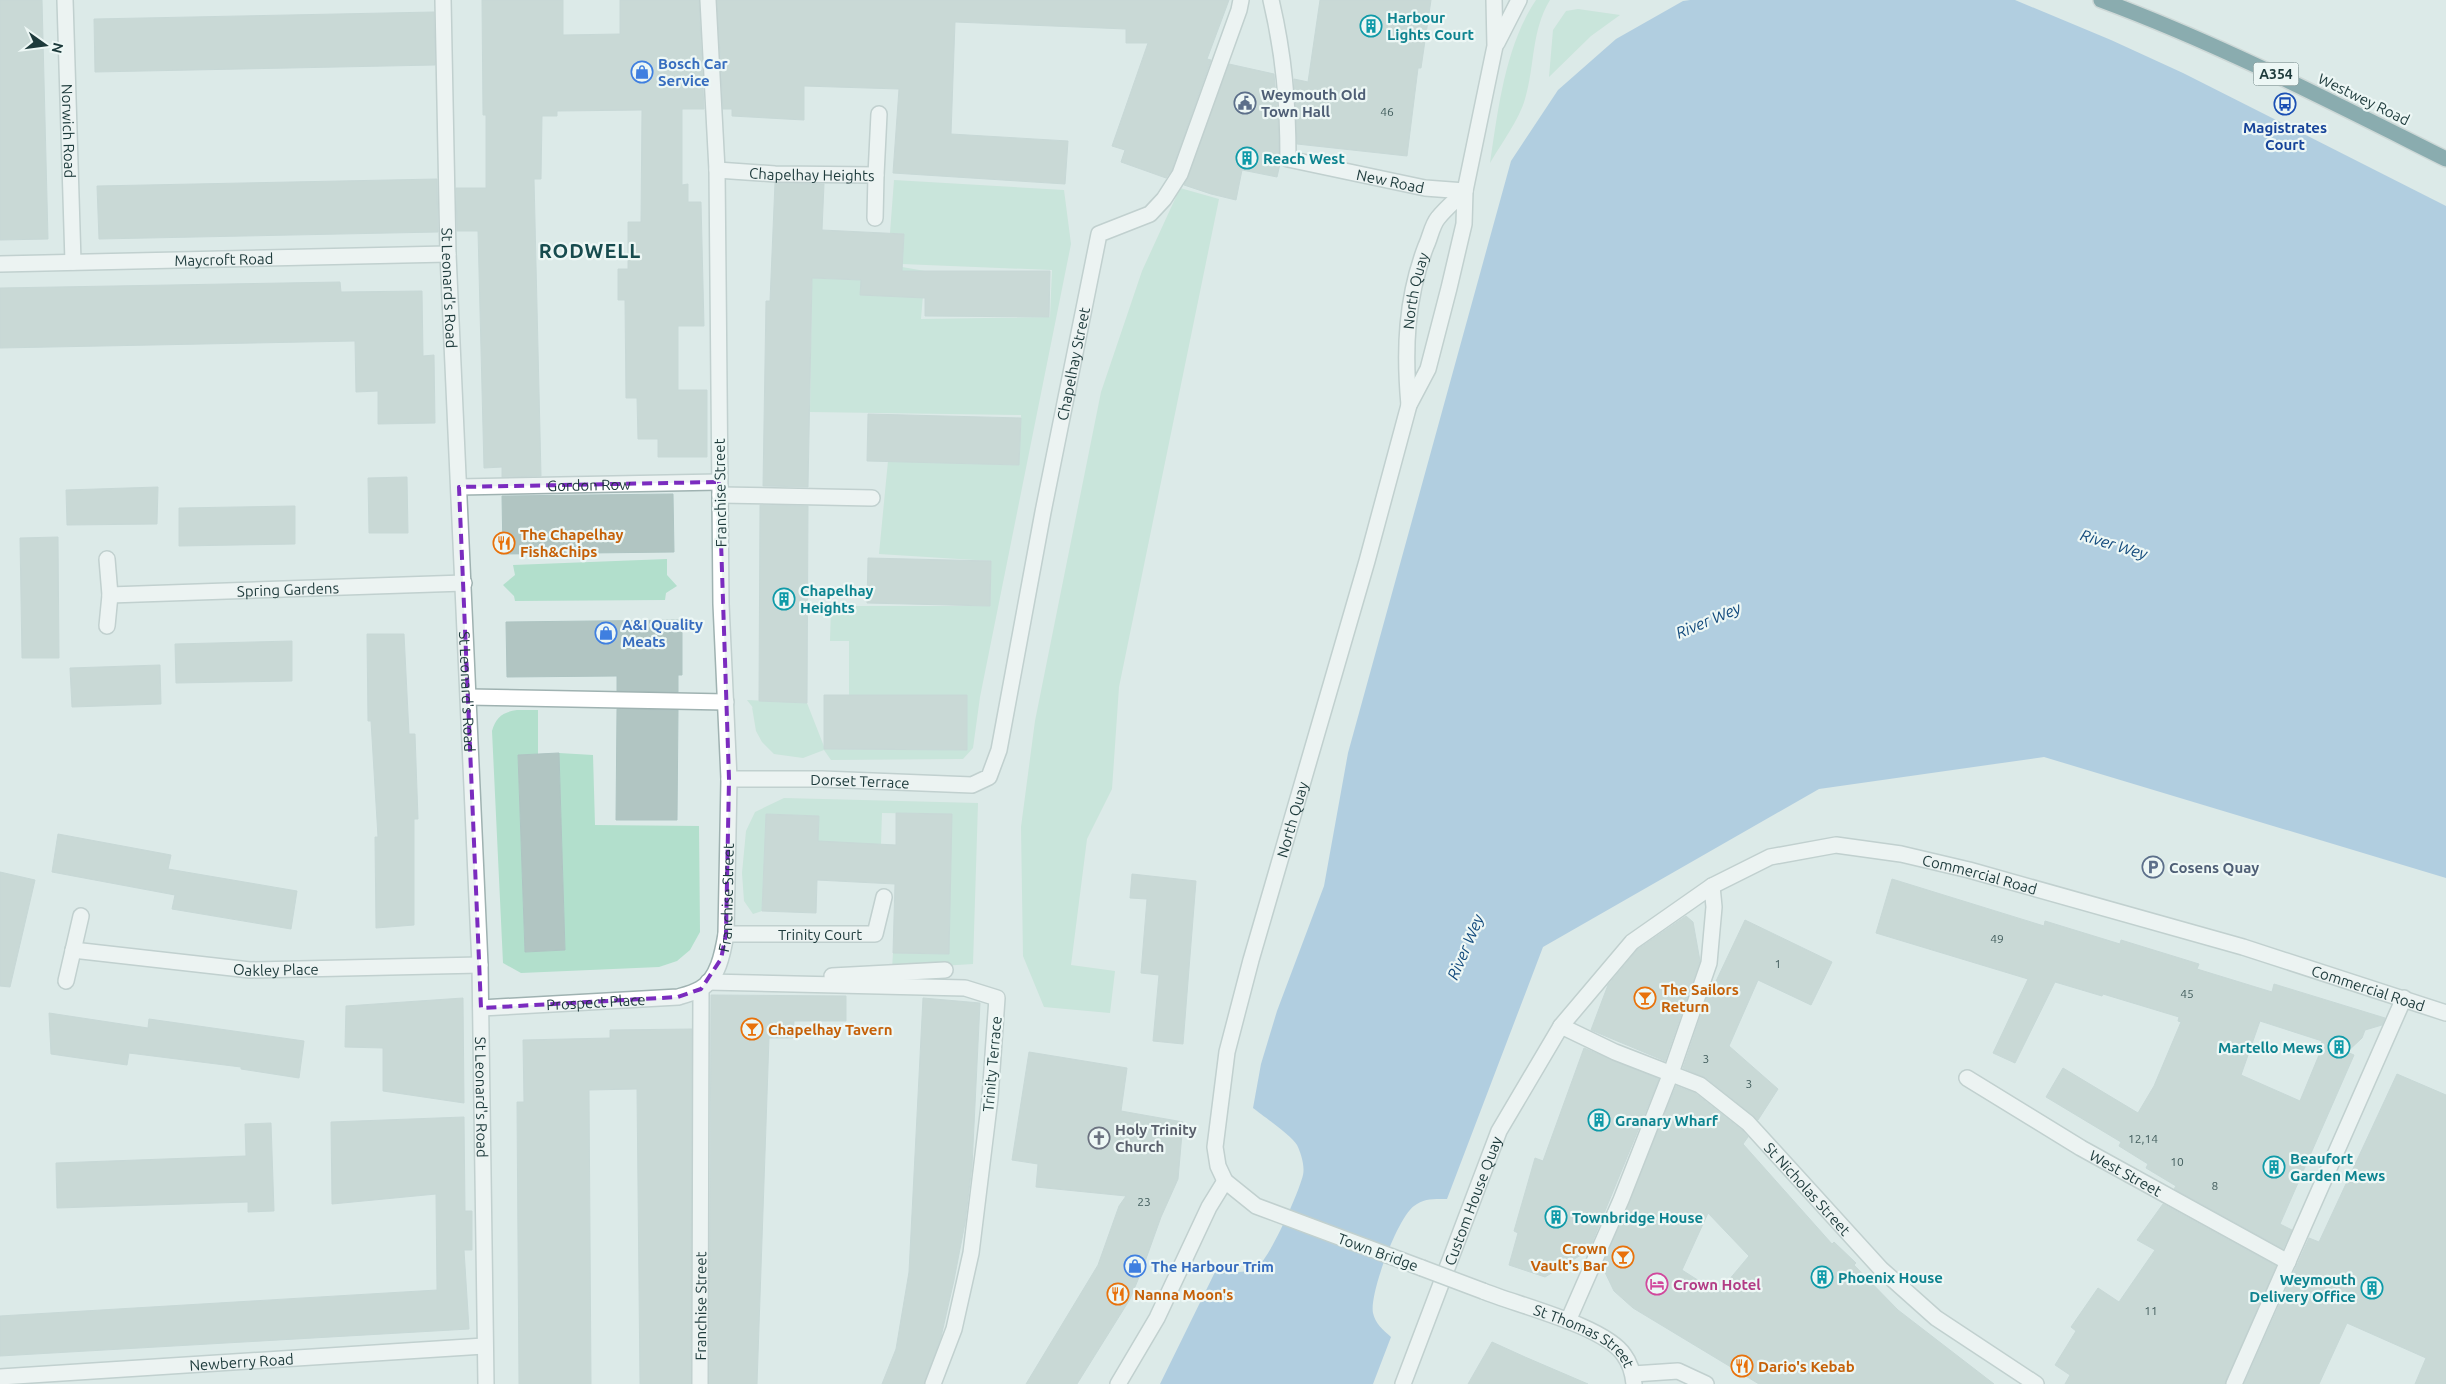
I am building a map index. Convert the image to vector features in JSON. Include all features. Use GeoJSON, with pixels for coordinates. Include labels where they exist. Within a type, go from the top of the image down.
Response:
{"type":"FeatureCollection","features":[{"type":"Feature","properties":{"kind":"highway","name":"Westwey Road"},"geometry":{"type":"LineString","coordinates":[[2101,0],[2194,36],[2257,64],[2446,159]]}},
{"type":"Feature","properties":{"kind":"street","name":"Norwich Road"},"geometry":{"type":"LineString","coordinates":[[66,0],[73,262]]}},
{"type":"Feature","properties":{"kind":"street","name":"St Leonard's Road"},"geometry":{"type":"LineString","coordinates":[[443,0],[448,254],[480,965],[486,1384]]}},
{"type":"Feature","properties":{"kind":"street","name":"Franchise Street"},"geometry":{"type":"LineString","coordinates":[[700,1384],[705,986],[721,959],[726,934],[729,779],[721,604],[717,170],[708,0]]}},
{"type":"Feature","properties":{"kind":"street","name":"Chapelhay Street"},"geometry":{"type":"LineString","coordinates":[[989,776],[999,750],[1043,512],[1099,234],[1150,214],[1164,198],[1180,174],[1241,0]]}},
{"type":"Feature","properties":{"kind":"street","name":"New Road"},"geometry":{"type":"LineString","coordinates":[[1271,0],[1278,30],[1288,104],[1288,159],[1426,188],[1465,191]]}},
{"type":"Feature","properties":{"kind":"street","name":"North Quay"},"geometry":{"type":"LineString","coordinates":[[1225,1181],[1218,1166],[1215,1148],[1228,1052],[1252,960],[1367,561],[1409,405],[1428,368],[1440,324],[1464,224],[1465,191],[1495,46],[1494,0]]}},
{"type":"Feature","properties":{"kind":"street","name":"North Quay"},"geometry":{"type":"LineString","coordinates":[[1495,46],[1519,0]]}},
{"type":"Feature","properties":{"kind":"street","name":"Chapelhay Heights"},"geometry":{"type":"LineString","coordinates":[[717,170],[775,174],[876,175],[879,114]]}},
{"type":"Feature","properties":{"kind":"street"},"geometry":{"type":"LineString","coordinates":[[876,175],[876,218]]}},
{"type":"Feature","properties":{"kind":"street","name":"North Quay"},"geometry":{"type":"LineString","coordinates":[[1409,405],[1406,335],[1410,301],[1422,258],[1437,219],[1465,191]]}},
{"type":"Feature","properties":{"kind":"street","name":"Maycroft Road"},"geometry":{"type":"LineString","coordinates":[[0,264],[448,254]]}},
{"type":"Feature","properties":{"kind":"street","name":"Gordon Row"},"geometry":{"type":"LineString","coordinates":[[459,487],[720,489],[872,498]]}},
{"type":"Feature","properties":{"kind":"street"},"geometry":{"type":"LineString","coordinates":[[107,626],[110,595],[108,559]]}},
{"type":"Feature","properties":{"kind":"street","name":"Spring Gardens"},"geometry":{"type":"LineString","coordinates":[[110,595],[464,583]]}},
{"type":"Feature","properties":{"kind":"street"},"geometry":{"type":"LineString","coordinates":[[468,697],[726,702]]}},
{"type":"Feature","properties":{"kind":"street","name":"Dorset Terrace"},"geometry":{"type":"LineString","coordinates":[[729,779],[822,779],[972,785],[989,776]]}},
{"type":"Feature","properties":{"kind":"street","name":"Commercial Road"},"geometry":{"type":"LineString","coordinates":[[1561,1026],[1632,942],[1712,886],[1770,857],[1836,845],[1901,854],[1969,870],[2234,944],[2446,1013]]}},
{"type":"Feature","properties":{"kind":"street"},"geometry":{"type":"LineString","coordinates":[[1568,1320],[1621,1200],[1671,1074],[1709,963],[1714,907],[1712,886]]}},
{"type":"Feature","properties":{"kind":"street","name":"Trinity Court"},"geometry":{"type":"LineString","coordinates":[[726,934],[875,934],[884,897]]}},
{"type":"Feature","properties":{"kind":"street"},"geometry":{"type":"LineString","coordinates":[[66,981],[81,916]]}},
{"type":"Feature","properties":{"kind":"street","name":"Oakley Place"},"geometry":{"type":"LineString","coordinates":[[73,950],[250,970],[480,965]]}},
{"type":"Feature","properties":{"kind":"street"},"geometry":{"type":"LineString","coordinates":[[705,986],[945,970]]}},
{"type":"Feature","properties":{"kind":"street","name":"Prospect Place"},"geometry":{"type":"LineString","coordinates":[[481,1008],[678,997],[705,986]]}},
{"type":"Feature","properties":{"kind":"street","name":"Trinity Terrace"},"geometry":{"type":"LineString","coordinates":[[705,986],[965,988],[997,998],[990,1098],[971,1253],[954,1329],[933,1384]]}},
{"type":"Feature","properties":{"kind":"street"},"geometry":{"type":"LineString","coordinates":[[2234,1384],[2404,998]]}},
{"type":"Feature","properties":{"kind":"street","name":"St Nicholas Street"},"geometry":{"type":"LineString","coordinates":[[1561,1026],[1615,1052],[1700,1085],[1748,1124],[1881,1269],[1936,1318],[2036,1384]]}},
{"type":"Feature","properties":{"kind":"street","name":"Custom House Quay"},"geometry":{"type":"LineString","coordinates":[[1403,1384],[1498,1131],[1561,1026]]}},
{"type":"Feature","properties":{"kind":"street","name":"West Street"},"geometry":{"type":"LineString","coordinates":[[1967,1078],[2081,1148],[2288,1262]]}},
{"type":"Feature","properties":{"kind":"street"},"geometry":{"type":"LineString","coordinates":[[1118,1384],[1157,1318],[1209,1207],[1225,1181]]}},
{"type":"Feature","properties":{"kind":"street","name":"Town Bridge"},"geometry":{"type":"LineString","coordinates":[[1225,1181],[1256,1206],[1483,1291]]}},
{"type":"Feature","properties":{"kind":"street","name":"St Thomas Street"},"geometry":{"type":"LineString","coordinates":[[1483,1291],[1568,1320],[1611,1342],[1624,1354],[1633,1379],[1678,1371],[1706,1384]]}},
{"type":"Feature","properties":{"kind":"street","name":"Newberry Road"},"geometry":{"type":"LineString","coordinates":[[0,1377],[484,1346]]}},
{"type":"Feature","properties":{"kind":"highlighted area"},"geometry":{"type":"Polygon","coordinates":[[[719,482],[729,779],[726,934],[721,959],[701,989],[678,997],[481,1008],[459,487],[719,482]]]}},
{"type":"Feature","properties":{"kind":"green space"},"geometry":{"type":"Polygon","coordinates":[[[1536,0],[1550,0],[1539,24],[1525,99],[1514,123],[1490,163],[1504,79],[1517,37],[1525,18],[1536,0]]]}},
{"type":"Feature","properties":{"kind":"green space"},"geometry":{"type":"Polygon","coordinates":[[[1578,9],[1620,15],[1591,36],[1549,77],[1553,30],[1566,11],[1578,9]]]}},
{"type":"Feature","properties":{"kind":"green space"},"geometry":{"type":"Polygon","coordinates":[[[894,180],[1064,190],[1071,244],[980,697],[973,748],[963,759],[831,760],[824,750],[803,758],[774,754],[762,742],[756,731],[752,707],[754,709],[747,700],[807,703],[825,749],[967,750],[967,695],[849,695],[849,641],[830,641],[831,606],[990,606],[991,561],[879,554],[888,461],[1019,465],[1021,415],[810,412],[812,278],[861,280],[901,296],[902,267],[925,271],[921,319],[1050,317],[1052,270],[902,264],[904,234],[890,233],[894,180]]]}},
{"type":"Feature","properties":{"kind":"green space"},"geometry":{"type":"Polygon","coordinates":[[[1180,188],[1219,199],[1119,687],[1112,789],[1087,839],[1071,965],[1115,971],[1110,1013],[1044,1007],[1023,956],[1021,827],[1035,721],[1101,392],[1142,271],[1180,188]]]}},
{"type":"Feature","properties":{"kind":"green space"},"geometry":{"type":"Polygon","coordinates":[[[667,559],[667,575],[677,586],[666,593],[665,600],[515,601],[514,596],[503,585],[515,575],[513,565],[667,559]]]}},
{"type":"Feature","properties":{"kind":"green space"},"geometry":{"type":"Polygon","coordinates":[[[517,710],[538,710],[538,754],[518,755],[525,952],[565,950],[559,753],[593,755],[595,825],[699,826],[700,932],[690,950],[677,961],[659,967],[521,973],[503,963],[492,731],[501,716],[517,710]]]}},
{"type":"Feature","properties":{"kind":"green space"},"geometry":{"type":"Polygon","coordinates":[[[784,798],[978,803],[973,964],[892,969],[893,953],[949,954],[951,814],[882,813],[881,844],[817,850],[819,816],[767,814],[762,911],[753,914],[744,901],[742,873],[746,831],[755,812],[784,798]]]}},
{"type":"Feature","properties":{"kind":"water","name":"River Wey"},"geometry":{"type":"Polygon","coordinates":[[[2015,0],[2111,40],[2183,73],[2446,206],[2446,878],[2044,757],[1819,789],[1543,947],[1447,1199],[1426,1200],[1414,1206],[1400,1225],[1386,1256],[1375,1290],[1373,1313],[1377,1323],[1391,1337],[1373,1384],[1160,1384],[1216,1270],[1248,1271],[1257,1267],[1263,1261],[1283,1224],[1303,1175],[1302,1160],[1297,1145],[1283,1131],[1253,1108],[1261,1064],[1277,1011],[1324,886],[1348,753],[1511,161],[1558,90],[1616,39],[1683,1],[2015,0]]]}},
{"type":"Feature","properties":{"kind":"building"},"geometry":{"type":"Polygon","coordinates":[[[0,0],[42,0],[48,239],[0,240],[0,0]]]}},
{"type":"Feature","properties":{"kind":"building"},"geometry":{"type":"Polygon","coordinates":[[[482,0],[563,0],[563,35],[620,34],[620,0],[699,0],[704,109],[682,109],[682,185],[688,184],[688,202],[701,202],[704,326],[678,326],[678,390],[707,390],[707,457],[658,457],[658,439],[638,439],[637,398],[626,398],[625,300],[618,300],[618,269],[628,269],[628,222],[641,222],[642,110],[557,111],[557,116],[542,116],[541,179],[534,179],[541,476],[502,477],[502,467],[484,468],[478,231],[457,231],[456,188],[486,188],[486,115],[483,115],[482,0]]]}},
{"type":"Feature","properties":{"kind":"building"},"geometry":{"type":"Polygon","coordinates":[[[717,0],[1229,0],[1207,59],[1211,60],[1172,170],[1166,178],[1121,162],[1125,150],[1112,146],[1148,43],[1126,43],[1126,29],[955,22],[951,134],[1068,141],[1065,184],[893,173],[899,89],[804,86],[804,120],[732,116],[732,109],[723,109],[717,0]]]}},
{"type":"Feature","properties":{"kind":"building"},"geometry":{"type":"Polygon","coordinates":[[[1320,0],[1431,0],[1421,68],[1418,68],[1407,156],[1297,144],[1294,79],[1308,82],[1320,0]]]}},
{"type":"Feature","properties":{"kind":"building"},"geometry":{"type":"Polygon","coordinates":[[[434,12],[435,65],[95,72],[94,19],[434,12]]]}},
{"type":"Feature","properties":{"kind":"building"},"geometry":{"type":"Polygon","coordinates":[[[1229,64],[1274,74],[1278,119],[1280,164],[1277,177],[1242,170],[1236,200],[1184,185],[1229,64]]]}},
{"type":"Feature","properties":{"kind":"building"},"geometry":{"type":"Polygon","coordinates":[[[437,179],[438,232],[99,239],[97,186],[437,179]]]}},
{"type":"Feature","properties":{"kind":"building"},"geometry":{"type":"Polygon","coordinates":[[[775,183],[824,184],[822,230],[904,234],[902,271],[1050,271],[1049,317],[925,316],[925,298],[860,295],[861,280],[812,278],[808,487],[763,486],[766,301],[770,301],[775,183]]]}},
{"type":"Feature","properties":{"kind":"building"},"geometry":{"type":"Polygon","coordinates":[[[340,282],[341,292],[422,291],[423,356],[434,355],[435,423],[378,424],[378,391],[356,392],[355,341],[0,348],[0,288],[340,282]]]}},
{"type":"Feature","properties":{"kind":"building"},"geometry":{"type":"Polygon","coordinates":[[[868,414],[1021,418],[1019,465],[867,461],[868,414]]]}},
{"type":"Feature","properties":{"kind":"building"},"geometry":{"type":"Polygon","coordinates":[[[407,477],[408,533],[369,533],[368,478],[407,477]]]}},
{"type":"Feature","properties":{"kind":"building"},"geometry":{"type":"Polygon","coordinates":[[[158,487],[157,524],[67,525],[66,490],[158,487]]]}},
{"type":"Feature","properties":{"kind":"building"},"geometry":{"type":"Polygon","coordinates":[[[673,494],[674,552],[503,554],[502,496],[673,494]]]}},
{"type":"Feature","properties":{"kind":"building","name":"Chapelhay Heights"},"geometry":{"type":"Polygon","coordinates":[[[760,505],[808,506],[807,703],[759,701],[760,505]]]}},
{"type":"Feature","properties":{"kind":"building"},"geometry":{"type":"Polygon","coordinates":[[[295,506],[295,544],[179,546],[179,508],[295,506]]]}},
{"type":"Feature","properties":{"kind":"building"},"geometry":{"type":"Polygon","coordinates":[[[58,537],[59,658],[22,658],[20,538],[58,537]]]}},
{"type":"Feature","properties":{"kind":"building","name":"Chapelhay Heights"},"geometry":{"type":"Polygon","coordinates":[[[868,558],[991,561],[990,606],[867,603],[868,558]]]}},
{"type":"Feature","properties":{"kind":"building"},"geometry":{"type":"Polygon","coordinates":[[[682,620],[682,675],[678,675],[678,692],[617,691],[617,676],[507,677],[506,622],[682,620]]]}},
{"type":"Feature","properties":{"kind":"building"},"geometry":{"type":"Polygon","coordinates":[[[367,634],[404,634],[409,734],[415,734],[418,819],[414,819],[414,925],[376,928],[375,837],[378,837],[371,721],[368,721],[367,634]]]}},
{"type":"Feature","properties":{"kind":"building"},"geometry":{"type":"Polygon","coordinates":[[[292,641],[292,681],[176,683],[175,644],[292,641]]]}},
{"type":"Feature","properties":{"kind":"building"},"geometry":{"type":"Polygon","coordinates":[[[160,665],[161,704],[72,707],[70,668],[160,665]]]}},
{"type":"Feature","properties":{"kind":"building"},"geometry":{"type":"Polygon","coordinates":[[[824,695],[967,695],[967,750],[824,749],[824,695]]]}},
{"type":"Feature","properties":{"kind":"building"},"geometry":{"type":"Polygon","coordinates":[[[617,709],[678,710],[677,820],[616,820],[617,709]]]}},
{"type":"Feature","properties":{"kind":"building"},"geometry":{"type":"Polygon","coordinates":[[[559,753],[565,950],[525,952],[518,755],[559,753]]]}},
{"type":"Feature","properties":{"kind":"building"},"geometry":{"type":"Polygon","coordinates":[[[896,813],[952,814],[949,954],[893,953],[895,884],[817,880],[816,913],[762,911],[766,814],[819,816],[818,841],[896,845],[896,813]]]}},
{"type":"Feature","properties":{"kind":"building"},"geometry":{"type":"Polygon","coordinates":[[[58,834],[171,855],[168,869],[297,891],[291,929],[172,909],[175,895],[52,872],[58,834]]]}},
{"type":"Feature","properties":{"kind":"building"},"geometry":{"type":"Polygon","coordinates":[[[0,872],[35,880],[10,987],[0,986],[0,872]]]}},
{"type":"Feature","properties":{"kind":"building"},"geometry":{"type":"Polygon","coordinates":[[[1132,874],[1196,881],[1183,1044],[1153,1041],[1159,975],[1141,973],[1147,899],[1130,898],[1132,874]]]}},
{"type":"Feature","properties":{"kind":"building"},"geometry":{"type":"Polygon","coordinates":[[[1892,879],[2044,926],[2045,921],[2120,944],[2121,940],[2199,964],[2197,969],[2272,992],[2274,984],[2385,1018],[2382,1025],[2365,1030],[2362,1038],[2347,1052],[2354,1055],[2280,1224],[2292,1230],[2283,1249],[2174,1189],[2176,1186],[2146,1168],[2148,1164],[2119,1146],[2121,1142],[2046,1097],[2063,1068],[2138,1113],[2154,1086],[2181,1022],[2178,1021],[2179,1017],[2055,982],[2015,1063],[1993,1053],[2028,979],[1876,933],[1892,879]],[[2260,1021],[2241,1075],[2300,1101],[2319,1055],[2317,1053],[2322,1041],[2260,1021]]]}},
{"type":"Feature","properties":{"kind":"building","name":"The Sailors Return"},"geometry":{"type":"Polygon","coordinates":[[[1686,916],[1693,922],[1700,961],[1665,1061],[1591,1030],[1608,985],[1638,949],[1686,916]]]}},
{"type":"Feature","properties":{"kind":"building"},"geometry":{"type":"Polygon","coordinates":[[[1745,920],[1832,962],[1811,1005],[1758,980],[1729,1046],[1778,1089],[1758,1120],[1706,1078],[1683,1068],[1708,994],[1709,996],[1745,920]]]}},
{"type":"Feature","properties":{"kind":"building"},"geometry":{"type":"Polygon","coordinates":[[[711,995],[846,996],[846,1021],[794,1021],[793,1038],[769,1038],[757,1384],[709,1384],[711,995]]]}},
{"type":"Feature","properties":{"kind":"building"},"geometry":{"type":"Polygon","coordinates":[[[463,998],[464,1103],[383,1091],[383,1048],[345,1047],[346,1006],[463,998]]]}},
{"type":"Feature","properties":{"kind":"building"},"geometry":{"type":"Polygon","coordinates":[[[923,998],[980,1003],[972,1166],[965,1223],[954,1280],[941,1337],[924,1384],[882,1384],[896,1349],[909,1272],[923,998]]]}},
{"type":"Feature","properties":{"kind":"building"},"geometry":{"type":"Polygon","coordinates":[[[49,1013],[148,1028],[149,1019],[304,1041],[299,1078],[241,1069],[241,1067],[129,1053],[127,1065],[51,1054],[49,1013]]]}},
{"type":"Feature","properties":{"kind":"building"},"geometry":{"type":"Polygon","coordinates":[[[692,1029],[691,1384],[640,1384],[637,1089],[589,1090],[591,1384],[519,1384],[517,1102],[524,1102],[523,1040],[610,1038],[610,1030],[692,1029]]]}},
{"type":"Feature","properties":{"kind":"building"},"geometry":{"type":"Polygon","coordinates":[[[1584,1048],[1659,1079],[1589,1250],[1545,1277],[1509,1265],[1518,1233],[1514,1231],[1535,1158],[1543,1161],[1584,1048]]]}},
{"type":"Feature","properties":{"kind":"building","name":"Holy Trinity Church"},"geometry":{"type":"Polygon","coordinates":[[[1029,1052],[1127,1068],[1121,1111],[1183,1122],[1178,1179],[1161,1217],[1142,1270],[1130,1299],[1077,1384],[1026,1384],[1098,1265],[1119,1206],[1126,1196],[1036,1187],[1038,1164],[1012,1160],[1029,1052]]]}},
{"type":"Feature","properties":{"kind":"building"},"geometry":{"type":"Polygon","coordinates":[[[2397,1074],[2446,1095],[2446,1384],[2415,1384],[2426,1358],[2347,1323],[2319,1384],[2244,1384],[2309,1238],[2319,1242],[2397,1074]]]}},
{"type":"Feature","properties":{"kind":"building"},"geometry":{"type":"Polygon","coordinates":[[[1676,1086],[1695,1093],[1742,1130],[1748,1137],[1743,1144],[1832,1244],[1834,1242],[1856,1263],[1854,1265],[1898,1310],[1994,1384],[1759,1384],[1633,1308],[1614,1291],[1602,1266],[1676,1086]],[[1708,1213],[1682,1270],[1718,1293],[1749,1256],[1708,1213]]]}},
{"type":"Feature","properties":{"kind":"building"},"geometry":{"type":"Polygon","coordinates":[[[464,1117],[465,1211],[472,1211],[472,1250],[464,1250],[469,1329],[0,1356],[0,1316],[437,1290],[436,1194],[332,1204],[331,1122],[464,1117]]]}},
{"type":"Feature","properties":{"kind":"building"},"geometry":{"type":"Polygon","coordinates":[[[271,1123],[274,1211],[248,1212],[248,1202],[57,1208],[56,1163],[246,1156],[245,1124],[271,1123]]]}},
{"type":"Feature","properties":{"kind":"building"},"geometry":{"type":"Polygon","coordinates":[[[2163,1204],[2276,1266],[2225,1384],[2065,1384],[2070,1375],[2055,1365],[2076,1331],[2071,1327],[2098,1288],[2119,1302],[2155,1250],[2137,1240],[2163,1204]]]}},
{"type":"Feature","properties":{"kind":"building"},"geometry":{"type":"Polygon","coordinates":[[[1492,1342],[1525,1357],[1588,1384],[1468,1384],[1492,1342]]]}},
{"type":"Feature","properties":{"kind":"place","name":"Harbour Lights Court"},"geometry":{"type":"Point","coordinates":[1371,26]}},
{"type":"Feature","properties":{"kind":"place","name":"Bosch Car Service"},"geometry":{"type":"Point","coordinates":[642,72]}},
{"type":"Feature","properties":{"kind":"place","name":"Weymouth Old Town Hall"},"geometry":{"type":"Point","coordinates":[1245,103]}},
{"type":"Feature","properties":{"kind":"place","name":"Magistrates Court"},"geometry":{"type":"Point","coordinates":[2285,104]}},
{"type":"Feature","properties":{"kind":"place","name":"Reach West"},"geometry":{"type":"Point","coordinates":[1247,158]}},
{"type":"Feature","properties":{"kind":"place","name":"The Chapelhay Fish&Chips"},"geometry":{"type":"Point","coordinates":[504,543]}},
{"type":"Feature","properties":{"kind":"place","name":"Chapelhay Heights"},"geometry":{"type":"Point","coordinates":[784,599]}},
{"type":"Feature","properties":{"kind":"place","name":"A&I Quality Meats"},"geometry":{"type":"Point","coordinates":[606,633]}},
{"type":"Feature","properties":{"kind":"place","name":"Cosens Quay"},"geometry":{"type":"Point","coordinates":[2153,867]}},
{"type":"Feature","properties":{"kind":"place","name":"The Sailors Return"},"geometry":{"type":"Point","coordinates":[1645,998]}},
{"type":"Feature","properties":{"kind":"place","name":"Chapelhay Tavern"},"geometry":{"type":"Point","coordinates":[752,1029]}},
{"type":"Feature","properties":{"kind":"place","name":"Martello Mews"},"geometry":{"type":"Point","coordinates":[2339,1047]}},
{"type":"Feature","properties":{"kind":"place","name":"Granary Wharf"},"geometry":{"type":"Point","coordinates":[1599,1120]}},
{"type":"Feature","properties":{"kind":"place","name":"Holy Trinity Church"},"geometry":{"type":"Point","coordinates":[1099,1138]}},
{"type":"Feature","properties":{"kind":"place","name":"Beaufort Garden Mews"},"geometry":{"type":"Point","coordinates":[2274,1167]}},
{"type":"Feature","properties":{"kind":"place","name":"Townbridge House"},"geometry":{"type":"Point","coordinates":[1556,1217]}},
{"type":"Feature","properties":{"kind":"place","name":"Crown Vault's Bar"},"geometry":{"type":"Point","coordinates":[1623,1257]}},
{"type":"Feature","properties":{"kind":"place","name":"The Harbour Trim"},"geometry":{"type":"Point","coordinates":[1135,1266]}},
{"type":"Feature","properties":{"kind":"place","name":"Phoenix House"},"geometry":{"type":"Point","coordinates":[1822,1277]}},
{"type":"Feature","properties":{"kind":"place","name":"Crown Hotel"},"geometry":{"type":"Point","coordinates":[1657,1284]}},
{"type":"Feature","properties":{"kind":"place","name":"Weymouth Delivery Office"},"geometry":{"type":"Point","coordinates":[2372,1288]}},
{"type":"Feature","properties":{"kind":"place","name":"Nanna Moon's"},"geometry":{"type":"Point","coordinates":[1118,1294]}},
{"type":"Feature","properties":{"kind":"place","name":"Dario's Kebab"},"geometry":{"type":"Point","coordinates":[1742,1366]}},
{"type":"Feature","properties":{"kind":"district","name":"RODWELL"},"geometry":{"type":"Point","coordinates":[590,250]}}]}
